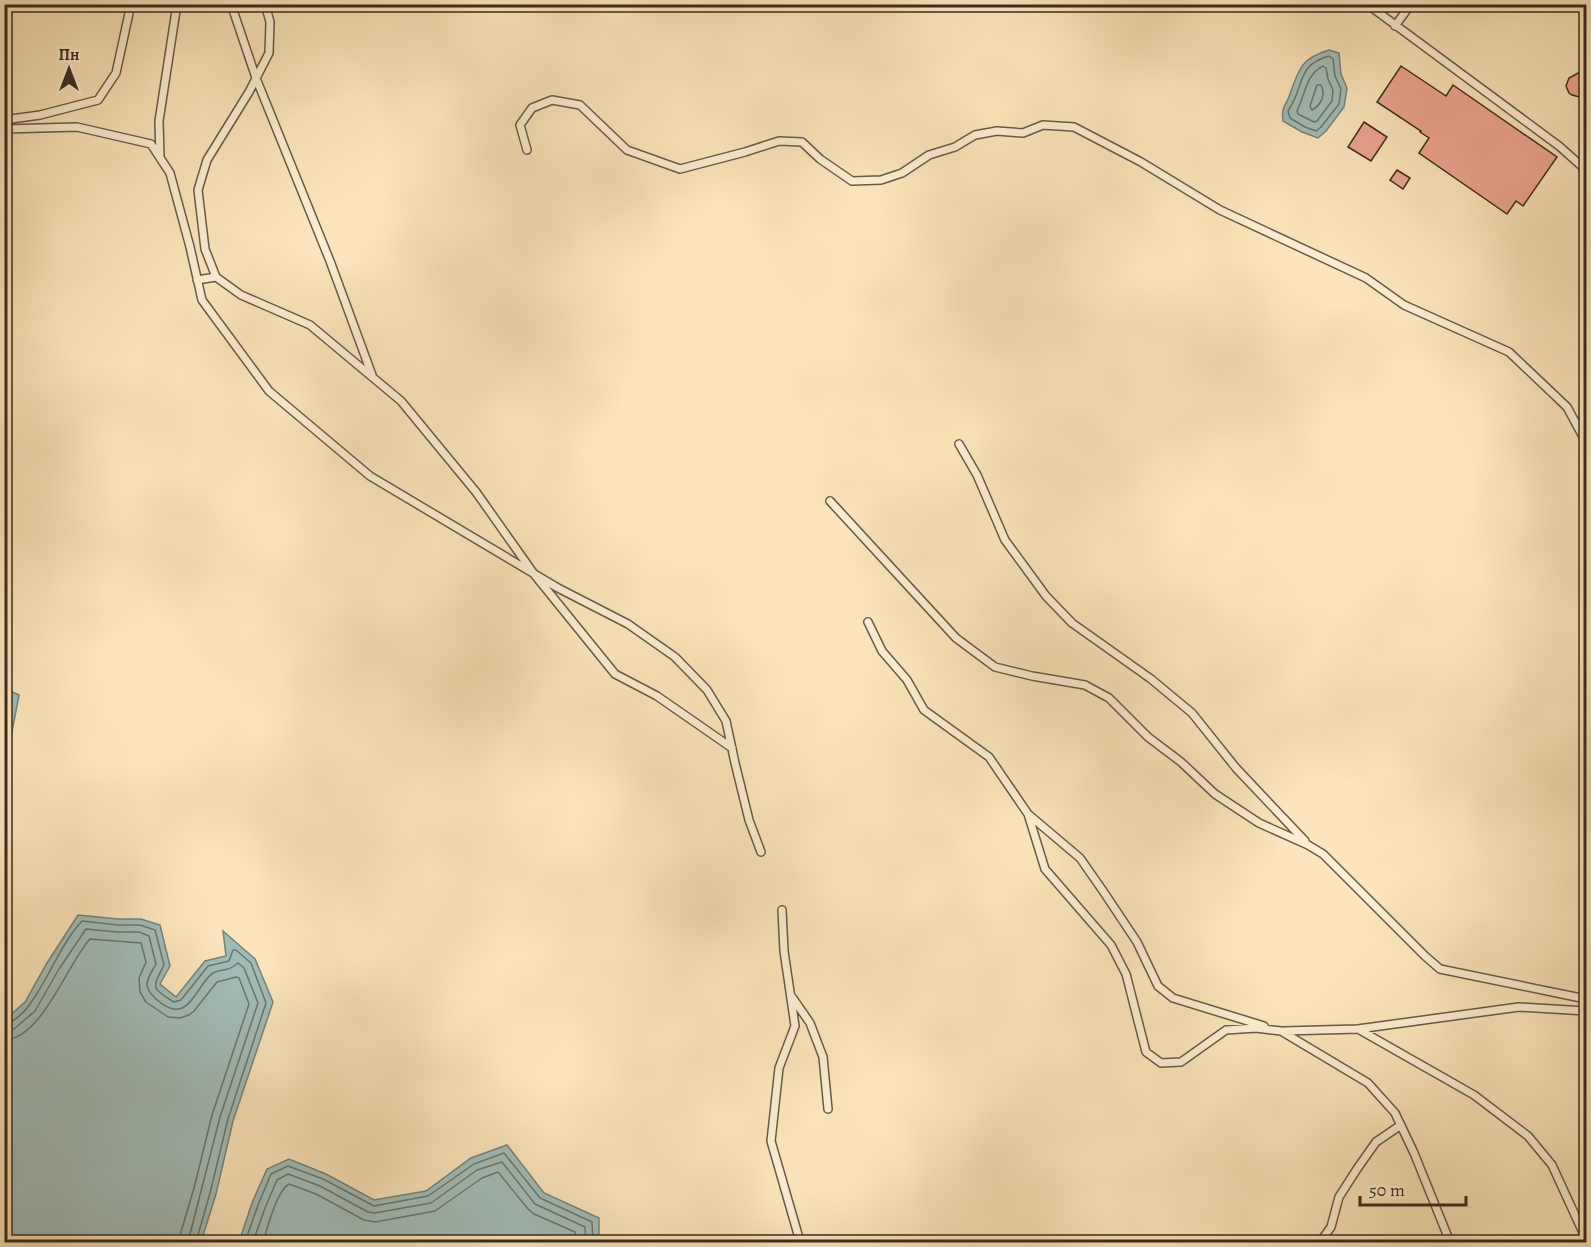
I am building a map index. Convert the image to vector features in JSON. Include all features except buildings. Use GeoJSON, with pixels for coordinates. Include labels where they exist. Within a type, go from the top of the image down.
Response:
{"type":"FeatureCollection","features":[{"type":"Feature","properties":{"kind":"lane"},"geometry":{"type":"LineString","coordinates":[[4,120],[40,115],[98,100],[116,73],[131,4]]}},
{"type":"Feature","properties":{"kind":"lane"},"geometry":{"type":"LineString","coordinates":[[160,158],[159,121],[177,4]]}},
{"type":"Feature","properties":{"kind":"lane"},"geometry":{"type":"LineString","coordinates":[[231,4],[256,78],[330,261],[373,378]]}},
{"type":"Feature","properties":{"kind":"lane"},"geometry":{"type":"LineString","coordinates":[[265,4],[270,22],[269,53],[249,92],[207,160],[198,190],[205,249],[216,277],[241,295],[310,325],[401,401],[476,492],[534,574],[615,674],[657,696],[732,748]]}},
{"type":"Feature","properties":{"kind":"lane"},"geometry":{"type":"LineString","coordinates":[[1367,4],[1559,146],[1587,170]]}},
{"type":"Feature","properties":{"kind":"lane"},"geometry":{"type":"LineString","coordinates":[[1395,26],[1411,4]]}},
{"type":"Feature","properties":{"kind":"lane"},"geometry":{"type":"LineString","coordinates":[[527,150],[520,125],[532,108],[552,100],[580,105],[627,150],[680,169],[779,141],[802,142],[820,159],[852,181],[881,180],[902,173],[930,155],[955,147],[975,135],[997,131],[1023,133],[1043,125],[1074,127],[1141,162],[1220,210],[1366,278],[1404,304],[1509,352],[1567,407],[1587,442]]}},
{"type":"Feature","properties":{"kind":"lane"},"geometry":{"type":"LineString","coordinates":[[4,129],[77,127],[151,144],[170,173],[202,300],[269,391],[370,476],[534,574],[628,624],[675,657],[706,690],[726,721],[749,820],[761,852]]}},
{"type":"Feature","properties":{"kind":"lane"},"geometry":{"type":"LineString","coordinates":[[197,280],[216,277]]}},
{"type":"Feature","properties":{"kind":"lane"},"geometry":{"type":"LineString","coordinates":[[959,444],[977,475],[1005,540],[1046,596],[1072,622],[1151,679],[1192,713],[1236,768],[1308,845]]}},
{"type":"Feature","properties":{"kind":"lane"},"geometry":{"type":"LineString","coordinates":[[830,501],[956,638],[995,668],[1085,685],[1109,698],[1148,737],[1215,794],[1259,823],[1323,854],[1440,969],[1587,999]]}},
{"type":"Feature","properties":{"kind":"lane"},"geometry":{"type":"LineString","coordinates":[[868,622],[882,651],[907,680],[924,710],[989,757],[1028,814],[1080,858],[1137,942],[1158,986],[1173,998],[1281,1031],[1368,1083],[1395,1113],[1450,1242]]}},
{"type":"Feature","properties":{"kind":"lane"},"geometry":{"type":"LineString","coordinates":[[1028,814],[1045,869],[1111,945],[1126,974],[1146,1052],[1161,1063],[1181,1062],[1226,1030],[1358,1029],[1519,1007],[1587,1011]]}},
{"type":"Feature","properties":{"kind":"lane"},"geometry":{"type":"LineString","coordinates":[[782,910],[784,951],[795,1026],[779,1068],[771,1141],[799,1238]]}},
{"type":"Feature","properties":{"kind":"lane"},"geometry":{"type":"LineString","coordinates":[[790,995],[810,1023],[824,1057],[828,1109]]}},
{"type":"Feature","properties":{"kind":"lane"},"geometry":{"type":"LineString","coordinates":[[1358,1029],[1474,1095],[1528,1136],[1552,1165],[1587,1239]]}},
{"type":"Feature","properties":{"kind":"lane"},"geometry":{"type":"LineString","coordinates":[[1320,1242],[1331,1227],[1339,1197],[1357,1169],[1376,1142],[1401,1125]]}},
{"type":"Feature","properties":{"kind":"water"},"geometry":{"type":"Polygon","coordinates":[[[1329,50],[1339,53],[1341,74],[1347,88],[1344,107],[1318,138],[1283,121],[1283,109],[1303,65],[1313,57],[1329,50]]]}},
{"type":"Feature","properties":{"kind":"water"},"geometry":{"type":"Polygon","coordinates":[[[5,689],[19,695],[5,769],[5,689]]]}},
{"type":"Feature","properties":{"kind":"water"},"geometry":{"type":"Polygon","coordinates":[[[78,915],[141,919],[160,925],[170,966],[160,984],[176,997],[205,961],[226,956],[223,931],[255,959],[273,1002],[233,1121],[216,1194],[201,1242],[5,1242],[5,1020],[25,1002],[78,915]]]}},
{"type":"Feature","properties":{"kind":"water"},"geometry":{"type":"Polygon","coordinates":[[[507,1145],[544,1193],[599,1218],[599,1242],[239,1242],[252,1203],[267,1169],[289,1159],[326,1174],[374,1200],[426,1191],[471,1158],[507,1145]]]}}]}
